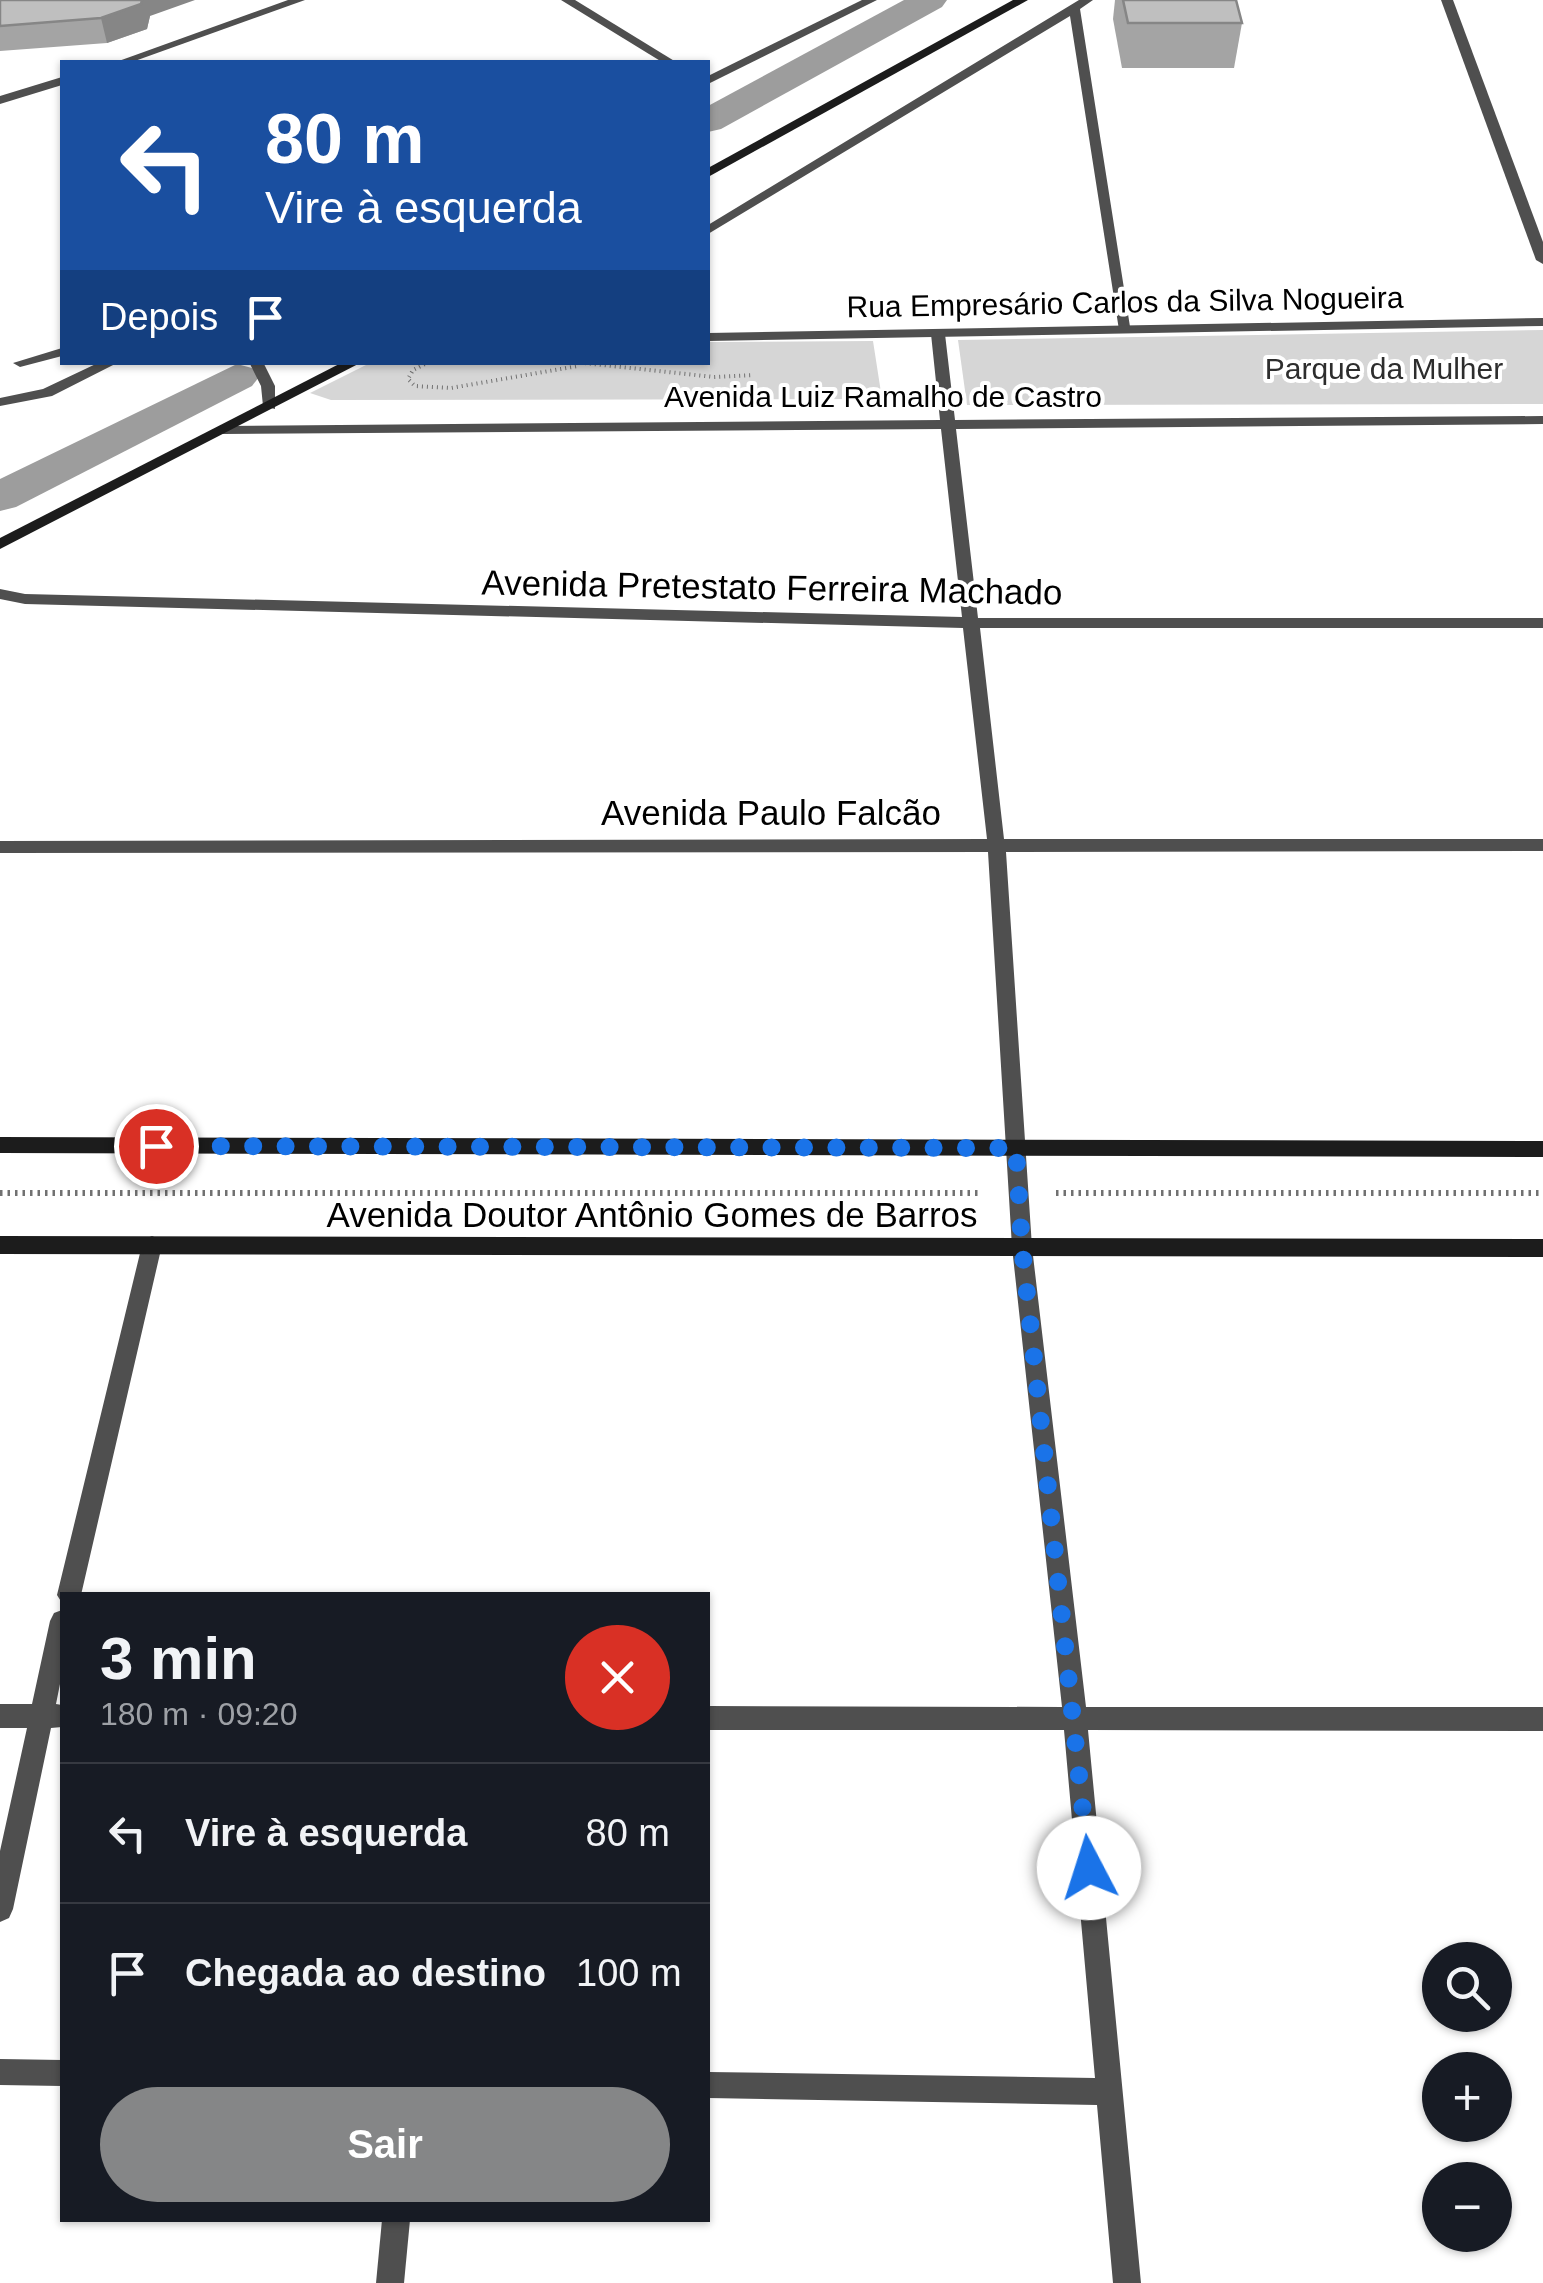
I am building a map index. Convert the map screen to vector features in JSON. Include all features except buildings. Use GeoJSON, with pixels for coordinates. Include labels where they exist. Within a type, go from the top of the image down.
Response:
{"type":"FeatureCollection","features":[{"type":"Feature","properties":{"kind":"main road"},"geometry":{"type":"LineString","coordinates":[[710,172],[1022,0]]}},
{"type":"Feature","properties":{"kind":"main road"},"geometry":{"type":"LineString","coordinates":[[0,544],[349,365]]}},
{"type":"Feature","properties":{"kind":"main road","name":"Avenida Doutor Antônio Gomes de Barros"},"geometry":{"type":"LineString","coordinates":[[0,1146],[1543,1149]]}},
{"type":"Feature","properties":{"kind":"main road","name":"Avenida Doutor Antônio Gomes de Barros"},"geometry":{"type":"LineString","coordinates":[[0,1245],[1543,1248]]}},
{"type":"Feature","properties":{"kind":"street"},"geometry":{"type":"LineString","coordinates":[[128,60],[300,0]]}},
{"type":"Feature","properties":{"kind":"street"},"geometry":{"type":"LineString","coordinates":[[567,0],[667,60]]}},
{"type":"Feature","properties":{"kind":"street"},"geometry":{"type":"LineString","coordinates":[[710,79],[870,0]]}},
{"type":"Feature","properties":{"kind":"street"},"geometry":{"type":"LineString","coordinates":[[710,229],[1087,0]]}},
{"type":"Feature","properties":{"kind":"street"},"geometry":{"type":"LineString","coordinates":[[1447,0],[1543,260]]}},
{"type":"Feature","properties":{"kind":"street"},"geometry":{"type":"LineString","coordinates":[[1074,8],[1126,330]]}},
{"type":"Feature","properties":{"kind":"street"},"geometry":{"type":"LineString","coordinates":[[1038,30],[1060,33],[1080,47]]}},
{"type":"Feature","properties":{"kind":"street"},"geometry":{"type":"LineString","coordinates":[[0,100],[60,82]]}},
{"type":"Feature","properties":{"kind":"street","name":"Rua Empresário Carlos da Silva Nogueira"},"geometry":{"type":"LineString","coordinates":[[710,337],[1543,322]]}},
{"type":"Feature","properties":{"kind":"street"},"geometry":{"type":"LineString","coordinates":[[938,334],[996,843],[1022,1247],[1076,1718],[1127,2283]]}},
{"type":"Feature","properties":{"kind":"street"},"geometry":{"type":"LineString","coordinates":[[20,363],[60,353]]}},
{"type":"Feature","properties":{"kind":"street"},"geometry":{"type":"LineString","coordinates":[[0,402],[47,393],[106,365]]}},
{"type":"Feature","properties":{"kind":"street"},"geometry":{"type":"LineString","coordinates":[[261,365],[270,406]]}},
{"type":"Feature","properties":{"kind":"street","name":"Avenida Luiz Ramalho de Castro"},"geometry":{"type":"LineString","coordinates":[[223,430],[1543,420]]}},
{"type":"Feature","properties":{"kind":"street","name":"Avenida Pretestato Ferreira Machado"},"geometry":{"type":"LineString","coordinates":[[0,594],[25,599],[973,623],[1543,623]]}},
{"type":"Feature","properties":{"kind":"street","name":"Avenida Paulo Falcão"},"geometry":{"type":"LineString","coordinates":[[0,847],[1543,844]]}},
{"type":"Feature","properties":{"kind":"street"},"geometry":{"type":"LineString","coordinates":[[70,1592],[152,1246]]}},
{"type":"Feature","properties":{"kind":"street"},"geometry":{"type":"LineString","coordinates":[[0,1909],[51,1716],[60,1638]]}},
{"type":"Feature","properties":{"kind":"street"},"geometry":{"type":"LineString","coordinates":[[0,1716],[51,1716]]}},
{"type":"Feature","properties":{"kind":"street"},"geometry":{"type":"LineString","coordinates":[[710,1718],[1543,1719]]}},
{"type":"Feature","properties":{"kind":"street"},"geometry":{"type":"LineString","coordinates":[[0,2072],[60,2074]]}},
{"type":"Feature","properties":{"kind":"street"},"geometry":{"type":"LineString","coordinates":[[710,2084],[1110,2092]]}},
{"type":"Feature","properties":{"kind":"street"},"geometry":{"type":"LineString","coordinates":[[390,2283],[396,2222]]}},
{"type":"Feature","properties":{"kind":"path"},"geometry":{"type":"LineString","coordinates":[[423,365],[413,370],[408,379],[415,386],[451,388],[584,365]]}},
{"type":"Feature","properties":{"kind":"path"},"geometry":{"type":"LineString","coordinates":[[0,1193],[1543,1193]]}},
{"type":"Feature","properties":{"kind":"green space","name":"Parque da Mulher"},"geometry":{"type":"Polygon","coordinates":[[[1543,330],[1543,404],[967,405],[958,340],[1543,330]]]}},
{"type":"Feature","properties":{"kind":"green space"},"geometry":{"type":"Polygon","coordinates":[[[873,341],[882,399],[331,400],[310,393],[366,365],[710,365],[710,342],[873,341]]]}},
{"type":"Feature","properties":{"kind":"waterway"},"geometry":{"type":"LineString","coordinates":[[710,120],[930,0]]}},
{"type":"Feature","properties":{"kind":"waterway"},"geometry":{"type":"LineString","coordinates":[[0,497],[237,377]]}},
{"type":"Feature","properties":{"kind":"route"},"geometry":{"type":"LineString","coordinates":[[156,1146],[1016,1148],[1022,1247],[1076,1718],[1089,1868]]}}]}
